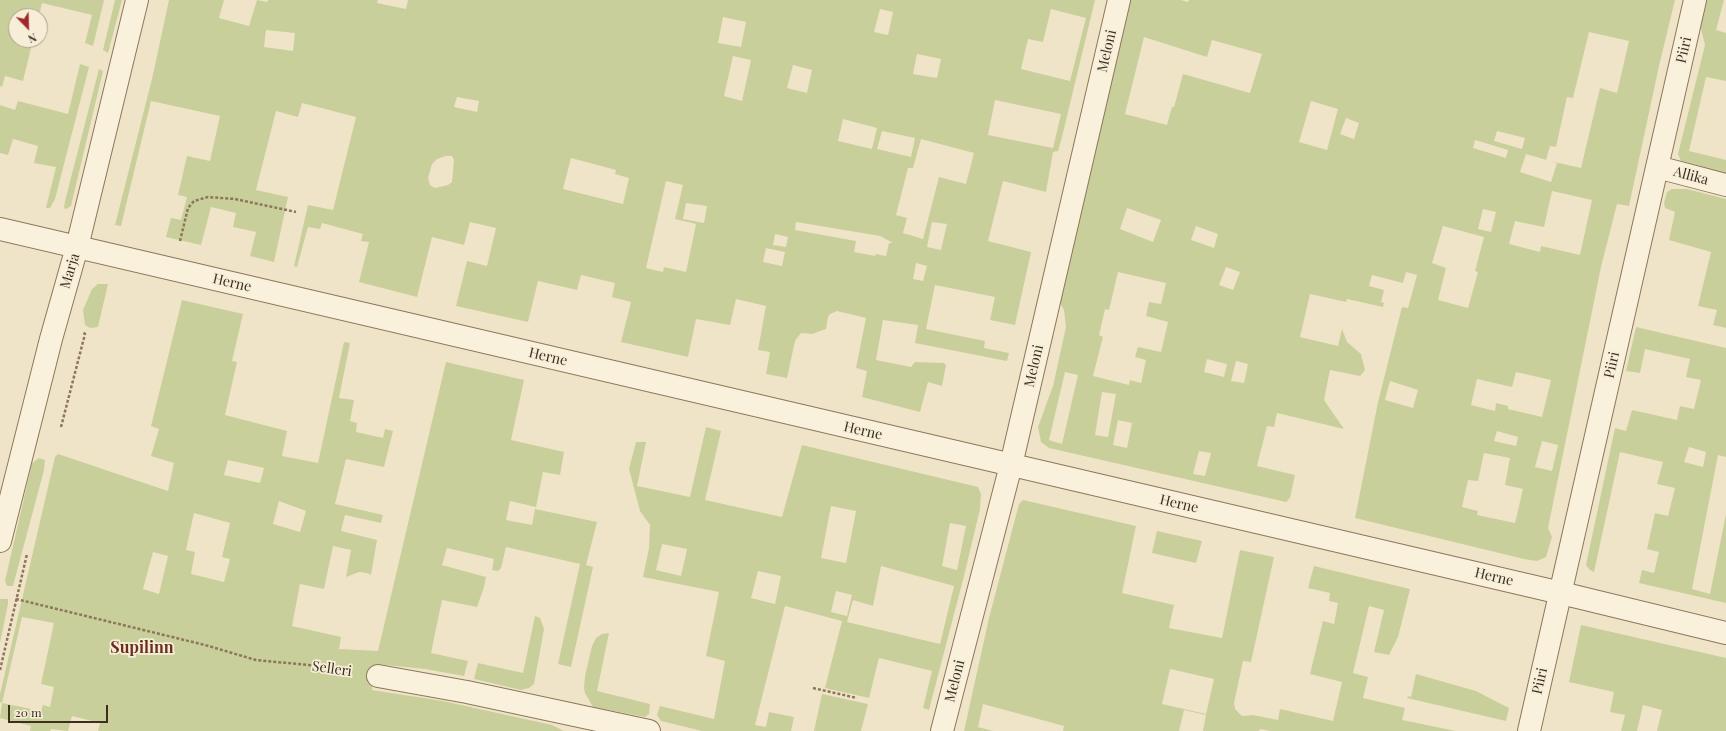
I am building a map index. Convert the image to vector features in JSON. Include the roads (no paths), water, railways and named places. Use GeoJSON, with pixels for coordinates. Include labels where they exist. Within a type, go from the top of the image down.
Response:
{"type":"FeatureCollection","features":[{"type":"Feature","properties":{"kind":"street","name":"Marja"},"geometry":{"type":"LineString","coordinates":[[0,541],[58,311],[77,247],[137,0]]}},
{"type":"Feature","properties":{"kind":"street","name":"Meloni"},"geometry":{"type":"LineString","coordinates":[[942,731],[1011,465],[1119,0]]}},
{"type":"Feature","properties":{"kind":"street","name":"Piiri"},"geometry":{"type":"LineString","coordinates":[[1529,731],[1695,0]]}},
{"type":"Feature","properties":{"kind":"street","name":"Allika"},"geometry":{"type":"LineString","coordinates":[[1657,167],[1726,185]]}},
{"type":"Feature","properties":{"kind":"street","name":"Herne"},"geometry":{"type":"LineString","coordinates":[[0,229],[1561,593],[1726,633]]}},
{"type":"Feature","properties":{"kind":"street"},"geometry":{"type":"LineString","coordinates":[[378,676],[467,692],[649,731]]}},
{"type":"Feature","properties":{"kind":"district","name":"Supilinn"},"geometry":{"type":"Point","coordinates":[142,648]}}]}
